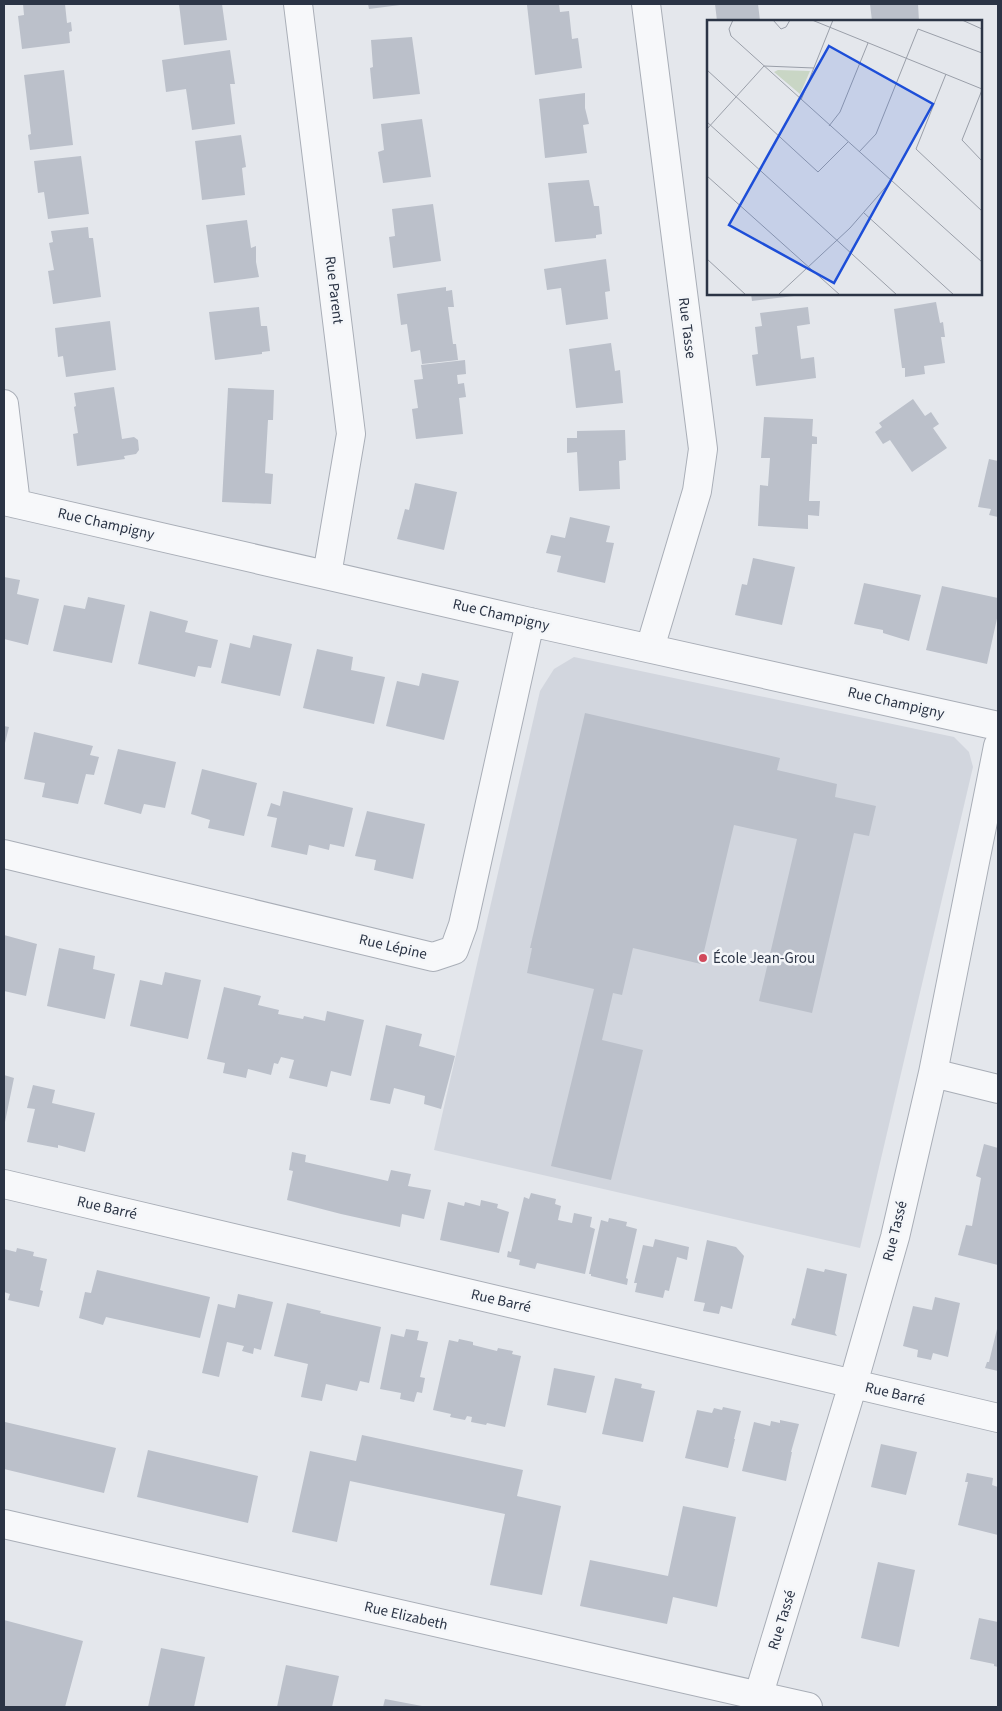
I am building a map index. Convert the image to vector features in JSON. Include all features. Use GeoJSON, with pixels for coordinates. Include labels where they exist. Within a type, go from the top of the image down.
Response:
{"type":"FeatureCollection","features":[{"type":"Feature","properties":{"kind":"street","name":"Rue Parent"},"geometry":{"type":"LineString","coordinates":[[298,4],[351,434],[327,576]]}},
{"type":"Feature","properties":{"kind":"street","name":"Rue Tasse"},"geometry":{"type":"LineString","coordinates":[[646,4],[703,449],[697,491],[650,648]]}},
{"type":"Feature","properties":{"kind":"street"},"geometry":{"type":"LineString","coordinates":[[4,404],[10,502]]}},
{"type":"Feature","properties":{"kind":"street","name":"Rue Champigny"},"geometry":{"type":"LineString","coordinates":[[10,502],[327,576],[998,726]]}},
{"type":"Feature","properties":{"kind":"street","name":"Rue Lépine"},"geometry":{"type":"LineString","coordinates":[[4,854],[434,957],[454,950],[464,925],[530,622]]}},
{"type":"Feature","properties":{"kind":"street","name":"Rue Tassé"},"geometry":{"type":"LineString","coordinates":[[757,1702],[853,1384],[895,1236],[933,1073],[998,746]]}},
{"type":"Feature","properties":{"kind":"street"},"geometry":{"type":"LineString","coordinates":[[933,1073],[998,1089]]}},
{"type":"Feature","properties":{"kind":"street","name":"Rue Barré"},"geometry":{"type":"LineString","coordinates":[[4,1184],[998,1418]]}},
{"type":"Feature","properties":{"kind":"street","name":"Rue Elizabeth"},"geometry":{"type":"LineString","coordinates":[[4,1524],[757,1702],[808,1707]]}},
{"type":"Feature","properties":{"kind":"shaded area","name":"École Jean-Grou"},"geometry":{"type":"Polygon","coordinates":[[[574,657],[954,737],[969,752],[973,767],[860,1248],[434,1150],[540,691],[554,669],[574,657]]]}},
{"type":"Feature","properties":{"kind":"building"},"geometry":{"type":"Polygon","coordinates":[[[23,4],[65,4],[67,23],[71,22],[72,31],[69,32],[70,43],[22,49],[18,16],[24,15],[23,4]]]}},
{"type":"Feature","properties":{"kind":"building"},"geometry":{"type":"Polygon","coordinates":[[[179,4],[222,4],[227,40],[184,45],[179,4]]]}},
{"type":"Feature","properties":{"kind":"building"},"geometry":{"type":"Polygon","coordinates":[[[368,4],[399,4],[400,5],[369,9],[368,4]]]}},
{"type":"Feature","properties":{"kind":"building"},"geometry":{"type":"Polygon","coordinates":[[[559,4],[560,12],[569,11],[572,39],[578,38],[582,68],[535,75],[527,5],[559,4]]]}},
{"type":"Feature","properties":{"kind":"building"},"geometry":{"type":"Polygon","coordinates":[[[715,4],[758,4],[760,20],[717,20],[715,4]]]}},
{"type":"Feature","properties":{"kind":"building"},"geometry":{"type":"Polygon","coordinates":[[[870,4],[918,4],[919,20],[872,20],[870,4]]]}},
{"type":"Feature","properties":{"kind":"building"},"geometry":{"type":"Polygon","coordinates":[[[412,37],[420,94],[373,99],[370,68],[373,67],[371,40],[412,37]]]}},
{"type":"Feature","properties":{"kind":"building"},"geometry":{"type":"Polygon","coordinates":[[[230,50],[235,84],[230,84],[235,124],[192,130],[186,89],[166,92],[162,60],[230,50]]]}},
{"type":"Feature","properties":{"kind":"building"},"geometry":{"type":"Polygon","coordinates":[[[64,70],[73,145],[30,150],[28,135],[31,134],[24,75],[64,70]]]}},
{"type":"Feature","properties":{"kind":"building"},"geometry":{"type":"Polygon","coordinates":[[[585,93],[585,108],[589,124],[583,125],[587,153],[545,158],[539,99],[585,93]]]}},
{"type":"Feature","properties":{"kind":"building"},"geometry":{"type":"Polygon","coordinates":[[[422,119],[431,177],[383,183],[378,152],[384,150],[381,124],[422,119]]]}},
{"type":"Feature","properties":{"kind":"building"},"geometry":{"type":"Polygon","coordinates":[[[241,135],[246,167],[242,168],[245,195],[202,200],[195,141],[241,135]]]}},
{"type":"Feature","properties":{"kind":"building"},"geometry":{"type":"Polygon","coordinates":[[[81,156],[89,214],[48,219],[44,192],[38,193],[34,161],[81,156]]]}},
{"type":"Feature","properties":{"kind":"building"},"geometry":{"type":"Polygon","coordinates":[[[589,180],[594,206],[599,206],[602,234],[596,235],[596,238],[555,242],[548,183],[589,180]]]}},
{"type":"Feature","properties":{"kind":"building"},"geometry":{"type":"Polygon","coordinates":[[[433,204],[441,261],[393,268],[389,237],[395,236],[392,209],[433,204]]]}},
{"type":"Feature","properties":{"kind":"building"},"geometry":{"type":"Polygon","coordinates":[[[247,220],[251,248],[256,246],[256,262],[259,277],[214,283],[206,225],[247,220]]]}},
{"type":"Feature","properties":{"kind":"building"},"geometry":{"type":"Polygon","coordinates":[[[88,227],[89,238],[93,238],[101,297],[53,304],[48,271],[54,270],[49,243],[53,242],[51,231],[88,227]]]}},
{"type":"Feature","properties":{"kind":"building"},"geometry":{"type":"Polygon","coordinates":[[[606,259],[610,291],[605,292],[608,319],[566,325],[561,288],[547,290],[544,269],[606,259]]]}},
{"type":"Feature","properties":{"kind":"building"},"geometry":{"type":"Polygon","coordinates":[[[446,287],[446,291],[452,290],[454,307],[448,307],[453,344],[456,344],[458,360],[422,364],[420,350],[411,352],[407,324],[401,325],[397,294],[446,287]]]}},
{"type":"Feature","properties":{"kind":"building"},"geometry":{"type":"Polygon","coordinates":[[[751,295],[794,295],[794,296],[752,301],[751,295]]]}},
{"type":"Feature","properties":{"kind":"building"},"geometry":{"type":"Polygon","coordinates":[[[936,302],[940,323],[943,322],[945,337],[941,337],[945,363],[924,366],[925,374],[905,377],[905,368],[902,368],[894,309],[936,302]]]}},
{"type":"Feature","properties":{"kind":"building"},"geometry":{"type":"Polygon","coordinates":[[[259,307],[261,326],[267,326],[270,351],[262,352],[262,354],[215,360],[209,312],[259,307]]]}},
{"type":"Feature","properties":{"kind":"building"},"geometry":{"type":"Polygon","coordinates":[[[808,307],[810,324],[797,326],[801,359],[814,357],[816,378],[756,386],[752,355],[758,354],[755,327],[762,326],[760,313],[808,307]]]}},
{"type":"Feature","properties":{"kind":"building"},"geometry":{"type":"Polygon","coordinates":[[[110,321],[116,370],[66,377],[63,356],[58,357],[55,328],[110,321]]]}},
{"type":"Feature","properties":{"kind":"building"},"geometry":{"type":"Polygon","coordinates":[[[611,343],[615,371],[620,370],[623,403],[576,408],[569,349],[611,343]]]}},
{"type":"Feature","properties":{"kind":"building"},"geometry":{"type":"Polygon","coordinates":[[[465,360],[466,374],[457,375],[458,384],[464,383],[466,397],[459,398],[463,434],[416,439],[412,409],[418,408],[414,380],[423,379],[421,365],[465,360]]]}},
{"type":"Feature","properties":{"kind":"building"},"geometry":{"type":"Polygon","coordinates":[[[114,387],[122,439],[134,437],[138,440],[139,450],[136,454],[124,456],[125,459],[77,466],[73,434],[78,433],[74,393],[114,387]]]}},
{"type":"Feature","properties":{"kind":"building"},"geometry":{"type":"Polygon","coordinates":[[[228,388],[274,390],[273,420],[268,420],[265,473],[273,474],[271,504],[222,502],[228,388]]]}},
{"type":"Feature","properties":{"kind":"building"},"geometry":{"type":"Polygon","coordinates":[[[913,399],[925,416],[931,412],[939,424],[933,428],[947,448],[912,472],[890,440],[883,444],[875,432],[882,427],[879,423],[913,399]]]}},
{"type":"Feature","properties":{"kind":"building"},"geometry":{"type":"Polygon","coordinates":[[[764,417],[813,419],[812,436],[817,437],[817,444],[812,444],[809,501],[820,501],[819,516],[808,515],[808,529],[758,526],[760,485],[768,486],[770,458],[761,458],[764,417]]]}},
{"type":"Feature","properties":{"kind":"building"},"geometry":{"type":"Polygon","coordinates":[[[625,430],[626,460],[619,461],[620,489],[579,491],[577,452],[567,453],[567,438],[577,438],[577,431],[625,430]]]}},
{"type":"Feature","properties":{"kind":"building"},"geometry":{"type":"Polygon","coordinates":[[[989,459],[998,461],[998,517],[989,515],[991,509],[978,507],[989,459]]]}},
{"type":"Feature","properties":{"kind":"building"},"geometry":{"type":"Polygon","coordinates":[[[415,483],[457,492],[444,550],[397,539],[405,509],[409,510],[415,483]]]}},
{"type":"Feature","properties":{"kind":"building"},"geometry":{"type":"Polygon","coordinates":[[[570,517],[610,526],[606,542],[614,543],[605,583],[557,572],[561,556],[546,553],[551,535],[565,538],[570,517]]]}},
{"type":"Feature","properties":{"kind":"building"},"geometry":{"type":"Polygon","coordinates":[[[753,558],[795,567],[782,625],[735,615],[742,584],[747,585],[753,558]]]}},
{"type":"Feature","properties":{"kind":"building"},"geometry":{"type":"Polygon","coordinates":[[[4,577],[20,580],[17,594],[39,599],[28,645],[4,639],[4,577]]]}},
{"type":"Feature","properties":{"kind":"building"},"geometry":{"type":"Polygon","coordinates":[[[864,583],[921,595],[909,641],[883,633],[883,630],[854,624],[864,583]]]}},
{"type":"Feature","properties":{"kind":"building"},"geometry":{"type":"Polygon","coordinates":[[[942,586],[998,598],[998,614],[987,664],[926,650],[942,586]]]}},
{"type":"Feature","properties":{"kind":"building"},"geometry":{"type":"Polygon","coordinates":[[[88,597],[125,605],[112,663],[53,651],[64,605],[85,609],[88,597]]]}},
{"type":"Feature","properties":{"kind":"building"},"geometry":{"type":"Polygon","coordinates":[[[150,611],[188,621],[185,632],[218,640],[211,668],[198,666],[195,677],[138,664],[150,611]]]}},
{"type":"Feature","properties":{"kind":"building"},"geometry":{"type":"Polygon","coordinates":[[[253,635],[292,644],[280,696],[221,683],[230,643],[250,648],[253,635]]]}},
{"type":"Feature","properties":{"kind":"building"},"geometry":{"type":"Polygon","coordinates":[[[317,649],[353,657],[351,670],[385,677],[374,724],[303,708],[317,649]]]}},
{"type":"Feature","properties":{"kind":"building"},"geometry":{"type":"Polygon","coordinates":[[[422,673],[459,681],[444,740],[386,726],[397,681],[419,686],[422,673]]]}},
{"type":"Feature","properties":{"kind":"building"},"geometry":{"type":"Polygon","coordinates":[[[585,713],[780,758],[777,770],[837,784],[835,797],[876,806],[869,836],[854,833],[812,1013],[759,1001],[797,839],[734,825],[701,964],[633,948],[622,995],[613,993],[602,1040],[643,1050],[611,1180],[551,1166],[594,989],[527,973],[532,948],[530,948],[585,713]]]}},
{"type":"Feature","properties":{"kind":"building"},"geometry":{"type":"Polygon","coordinates":[[[4,726],[9,727],[4,747],[4,726]]]}},
{"type":"Feature","properties":{"kind":"building"},"geometry":{"type":"Polygon","coordinates":[[[34,732],[93,746],[90,755],[99,757],[94,775],[86,774],[78,804],[42,797],[45,783],[24,779],[34,732]]]}},
{"type":"Feature","properties":{"kind":"building"},"geometry":{"type":"Polygon","coordinates":[[[118,749],[176,762],[165,808],[144,804],[141,814],[104,804],[118,749]]]}},
{"type":"Feature","properties":{"kind":"building"},"geometry":{"type":"Polygon","coordinates":[[[202,769],[257,783],[244,836],[208,828],[210,820],[191,814],[202,769]]]}},
{"type":"Feature","properties":{"kind":"building"},"geometry":{"type":"Polygon","coordinates":[[[283,791],[353,808],[344,847],[330,844],[329,850],[309,845],[307,855],[271,847],[277,818],[267,816],[271,803],[280,806],[283,791]]]}},
{"type":"Feature","properties":{"kind":"building"},"geometry":{"type":"Polygon","coordinates":[[[367,811],[425,824],[413,879],[374,870],[376,860],[355,856],[367,811]]]}},
{"type":"Feature","properties":{"kind":"building"},"geometry":{"type":"Polygon","coordinates":[[[4,935],[37,944],[26,996],[4,991],[4,935]]]}},
{"type":"Feature","properties":{"kind":"building"},"geometry":{"type":"Polygon","coordinates":[[[59,948],[95,956],[93,969],[115,974],[105,1019],[47,1006],[59,948]]]}},
{"type":"Feature","properties":{"kind":"building"},"geometry":{"type":"Polygon","coordinates":[[[165,972],[201,980],[188,1039],[130,1026],[140,980],[162,985],[165,972]]]}},
{"type":"Feature","properties":{"kind":"building"},"geometry":{"type":"Polygon","coordinates":[[[224,987],[261,996],[258,1005],[279,1010],[278,1014],[303,1019],[304,1016],[325,1021],[327,1011],[364,1020],[351,1076],[331,1071],[327,1087],[289,1078],[294,1060],[281,1057],[278,1064],[274,1063],[271,1075],[248,1069],[246,1078],[223,1073],[225,1063],[207,1059],[224,987]]]}},
{"type":"Feature","properties":{"kind":"building"},"geometry":{"type":"Polygon","coordinates":[[[386,1025],[422,1034],[419,1046],[455,1056],[441,1109],[424,1104],[425,1096],[394,1088],[390,1104],[370,1100],[386,1025]]]}},
{"type":"Feature","properties":{"kind":"building"},"geometry":{"type":"Polygon","coordinates":[[[4,1075],[14,1078],[5,1122],[4,1122],[4,1075]]]}},
{"type":"Feature","properties":{"kind":"building"},"geometry":{"type":"Polygon","coordinates":[[[33,1085],[55,1090],[52,1103],[95,1113],[85,1152],[58,1145],[58,1148],[27,1142],[35,1109],[27,1108],[33,1085]]]}},
{"type":"Feature","properties":{"kind":"building"},"geometry":{"type":"Polygon","coordinates":[[[984,1144],[998,1148],[998,1265],[958,1255],[966,1225],[972,1226],[981,1178],[976,1176],[984,1144]]]}},
{"type":"Feature","properties":{"kind":"building"},"geometry":{"type":"Polygon","coordinates":[[[292,1152],[306,1155],[305,1162],[388,1181],[391,1170],[411,1174],[408,1186],[431,1190],[424,1219],[402,1214],[400,1227],[287,1200],[293,1171],[289,1170],[292,1152]]]}},
{"type":"Feature","properties":{"kind":"building"},"geometry":{"type":"Polygon","coordinates":[[[531,1193],[556,1199],[555,1204],[561,1206],[558,1220],[572,1223],[574,1213],[592,1217],[590,1227],[595,1229],[585,1274],[537,1263],[535,1269],[519,1265],[520,1260],[507,1257],[508,1251],[511,1252],[524,1197],[529,1199],[531,1193]]]}},
{"type":"Feature","properties":{"kind":"building"},"geometry":{"type":"Polygon","coordinates":[[[481,1200],[498,1204],[497,1208],[509,1212],[499,1253],[440,1240],[448,1202],[464,1206],[465,1202],[480,1206],[481,1200]]]}},
{"type":"Feature","properties":{"kind":"building"},"geometry":{"type":"Polygon","coordinates":[[[609,1218],[627,1222],[626,1226],[637,1229],[626,1278],[628,1279],[627,1285],[589,1274],[601,1220],[608,1222],[609,1218]]]}},
{"type":"Feature","properties":{"kind":"building"},"geometry":{"type":"Polygon","coordinates":[[[655,1239],[689,1247],[687,1260],[677,1257],[669,1291],[665,1290],[663,1298],[635,1292],[637,1283],[634,1283],[643,1245],[653,1247],[655,1239]]]}},
{"type":"Feature","properties":{"kind":"building"},"geometry":{"type":"Polygon","coordinates":[[[707,1240],[736,1247],[744,1256],[732,1309],[721,1306],[719,1314],[703,1311],[705,1303],[694,1301],[707,1240]]]}},
{"type":"Feature","properties":{"kind":"building"},"geometry":{"type":"Polygon","coordinates":[[[17,1248],[34,1252],[33,1256],[47,1259],[40,1290],[43,1291],[39,1307],[8,1300],[10,1294],[4,1292],[4,1249],[16,1252],[17,1248]]]}},
{"type":"Feature","properties":{"kind":"building"},"geometry":{"type":"Polygon","coordinates":[[[807,1268],[824,1272],[825,1269],[847,1274],[835,1333],[837,1336],[791,1325],[793,1318],[795,1319],[807,1268]]]}},
{"type":"Feature","properties":{"kind":"building"},"geometry":{"type":"Polygon","coordinates":[[[97,1270],[210,1297],[200,1338],[106,1317],[103,1325],[79,1318],[85,1292],[91,1293],[97,1270]]]}},
{"type":"Feature","properties":{"kind":"building"},"geometry":{"type":"Polygon","coordinates":[[[238,1294],[273,1302],[261,1350],[254,1348],[253,1354],[242,1351],[244,1346],[227,1342],[219,1377],[202,1373],[218,1304],[235,1308],[238,1294]]]}},
{"type":"Feature","properties":{"kind":"building"},"geometry":{"type":"Polygon","coordinates":[[[935,1297],[960,1303],[948,1357],[933,1353],[931,1360],[917,1357],[918,1350],[903,1346],[913,1306],[932,1310],[935,1297]]]}},
{"type":"Feature","properties":{"kind":"building"},"geometry":{"type":"Polygon","coordinates":[[[287,1303],[321,1311],[320,1313],[381,1327],[369,1383],[360,1381],[357,1391],[326,1384],[322,1401],[301,1397],[308,1364],[274,1356],[287,1303]]]}},
{"type":"Feature","properties":{"kind":"building"},"geometry":{"type":"Polygon","coordinates":[[[406,1329],[419,1331],[417,1340],[428,1342],[420,1377],[425,1378],[422,1393],[417,1392],[414,1402],[400,1399],[401,1393],[380,1389],[391,1334],[404,1337],[406,1329]]]}},
{"type":"Feature","properties":{"kind":"building"},"geometry":{"type":"Polygon","coordinates":[[[997,1329],[998,1371],[985,1368],[987,1362],[989,1362],[997,1329]]]}},
{"type":"Feature","properties":{"kind":"building"},"geometry":{"type":"Polygon","coordinates":[[[459,1339],[473,1342],[473,1345],[497,1351],[498,1348],[513,1351],[512,1354],[521,1356],[505,1427],[471,1422],[472,1417],[467,1416],[465,1420],[450,1417],[451,1414],[433,1410],[449,1340],[458,1342],[459,1339]]]}},
{"type":"Feature","properties":{"kind":"building"},"geometry":{"type":"Polygon","coordinates":[[[554,1368],[595,1376],[586,1413],[547,1405],[554,1368]]]}},
{"type":"Feature","properties":{"kind":"building"},"geometry":{"type":"Polygon","coordinates":[[[615,1378],[642,1384],[641,1388],[655,1391],[643,1442],[602,1434],[615,1378]]]}},
{"type":"Feature","properties":{"kind":"building"},"geometry":{"type":"Polygon","coordinates":[[[723,1407],[741,1411],[728,1468],[685,1458],[697,1410],[712,1413],[714,1408],[722,1410],[723,1407]]]}},
{"type":"Feature","properties":{"kind":"building"},"geometry":{"type":"Polygon","coordinates":[[[780,1420],[799,1424],[791,1452],[786,1481],[742,1471],[754,1422],[770,1426],[771,1421],[780,1423],[780,1420]]]}},
{"type":"Feature","properties":{"kind":"building"},"geometry":{"type":"Polygon","coordinates":[[[5,1422],[116,1448],[104,1493],[4,1469],[5,1422]]]}},
{"type":"Feature","properties":{"kind":"building"},"geometry":{"type":"Polygon","coordinates":[[[362,1435],[523,1470],[517,1496],[561,1506],[542,1595],[490,1585],[505,1514],[350,1481],[337,1542],[292,1532],[310,1451],[356,1461],[362,1435]]]}},
{"type":"Feature","properties":{"kind":"building"},"geometry":{"type":"Polygon","coordinates":[[[881,1444],[917,1452],[906,1495],[871,1487],[881,1444]]]}},
{"type":"Feature","properties":{"kind":"building"},"geometry":{"type":"Polygon","coordinates":[[[148,1450],[258,1476],[248,1523],[137,1497],[148,1450]]]}},
{"type":"Feature","properties":{"kind":"building"},"geometry":{"type":"Polygon","coordinates":[[[967,1473],[993,1478],[992,1485],[998,1487],[998,1535],[958,1525],[968,1482],[965,1482],[967,1473]]]}},
{"type":"Feature","properties":{"kind":"building"},"geometry":{"type":"Polygon","coordinates":[[[683,1506],[736,1517],[717,1607],[673,1597],[667,1624],[580,1606],[590,1560],[668,1576],[683,1506]]]}},
{"type":"Feature","properties":{"kind":"building"},"geometry":{"type":"Polygon","coordinates":[[[878,1562],[915,1570],[899,1647],[861,1638],[878,1562]]]}},
{"type":"Feature","properties":{"kind":"building"},"geometry":{"type":"Polygon","coordinates":[[[979,1618],[998,1622],[998,1667],[994,1666],[994,1664],[970,1659],[979,1618]]]}},
{"type":"Feature","properties":{"kind":"building"},"geometry":{"type":"Polygon","coordinates":[[[4,1620],[83,1641],[65,1707],[4,1707],[4,1620]]]}},
{"type":"Feature","properties":{"kind":"building"},"geometry":{"type":"Polygon","coordinates":[[[161,1648],[205,1657],[194,1707],[148,1707],[161,1648]]]}},
{"type":"Feature","properties":{"kind":"building"},"geometry":{"type":"Polygon","coordinates":[[[286,1665],[339,1676],[332,1707],[277,1707],[286,1665]]]}},
{"type":"Feature","properties":{"kind":"building"},"geometry":{"type":"Polygon","coordinates":[[[385,1699],[422,1706],[422,1707],[383,1707],[385,1699]]]}},
{"type":"Feature","properties":{"kind":"place","name":"École Jean-Grou"},"geometry":{"type":"Point","coordinates":[703,958]}}]}
